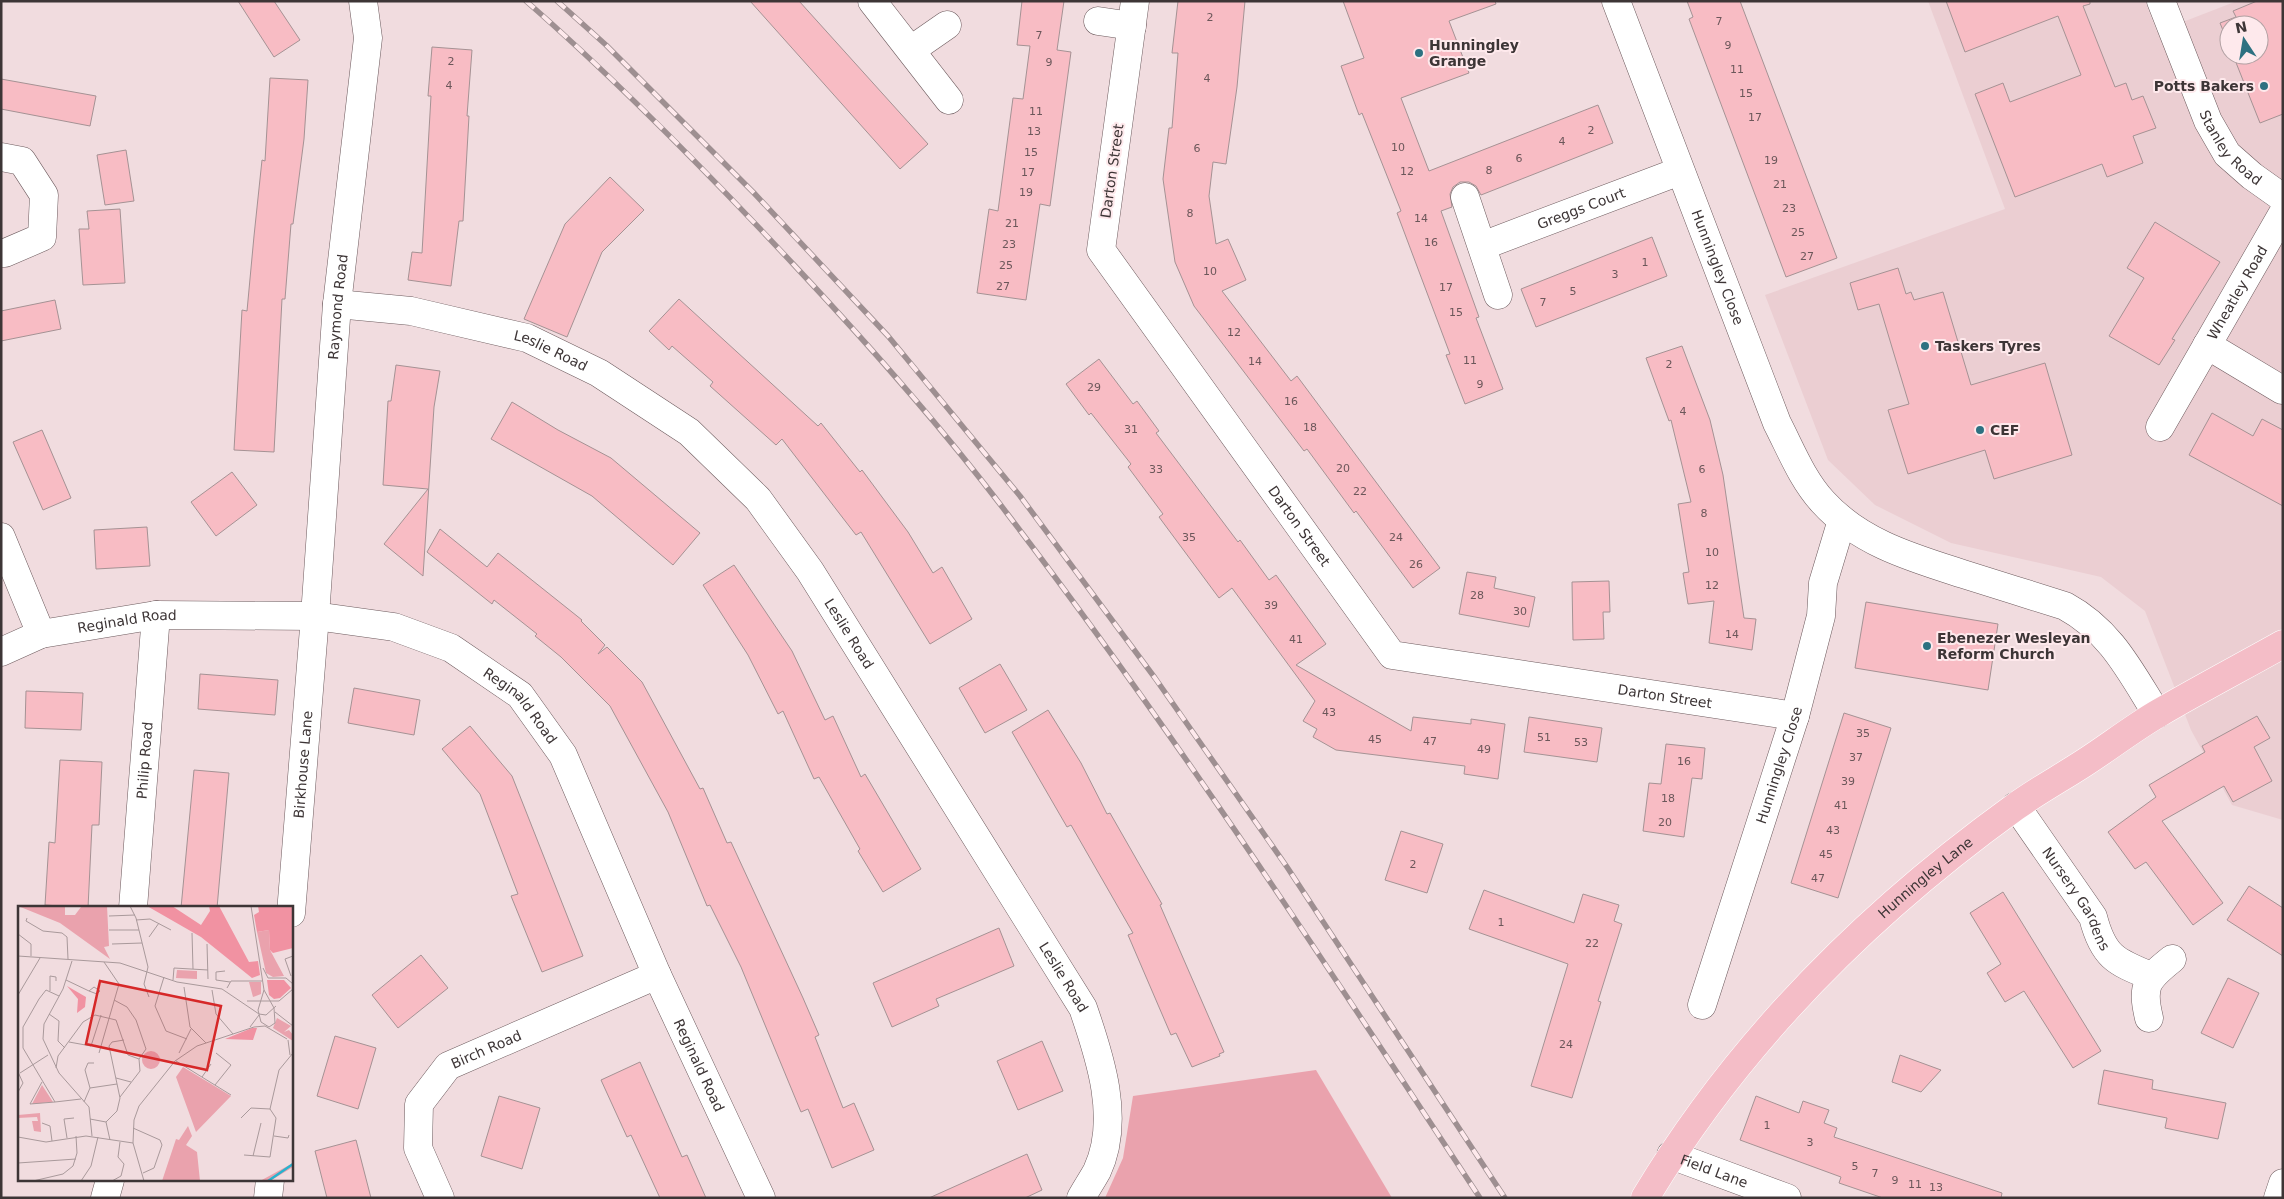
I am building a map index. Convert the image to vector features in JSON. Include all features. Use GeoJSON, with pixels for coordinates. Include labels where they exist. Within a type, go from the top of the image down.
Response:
{"type":"FeatureCollection","features":[{"type":"Feature","properties":{"kind":"main road","name":"Hunningley Lane"},"geometry":{"type":"LineString","coordinates":[[1646,1198],[1671,1155],[1740,1060],[1820,970],[1874,921],[2016,806],[2157,714],[2283,644]]}},
{"type":"Feature","properties":{"kind":"street","name":"Raymond Road"},"geometry":{"type":"LineString","coordinates":[[315,616],[337,304],[368,38],[363,1]]}},
{"type":"Feature","properties":{"kind":"street"},"geometry":{"type":"LineString","coordinates":[[872,1],[949,100]]}},
{"type":"Feature","properties":{"kind":"street","name":"Hunningley Close"},"geometry":{"type":"LineString","coordinates":[[1616,1],[1777,423],[1808,483],[1823,503],[1842,520],[1867,537],[1897,553],[2065,606],[2085,617],[2116,650],[2157,714]]}},
{"type":"Feature","properties":{"kind":"street","name":"Stanley Road"},"geometry":{"type":"LineString","coordinates":[[2161,1],[2208,121],[2227,154],[2252,176],[2283,198]]}},
{"type":"Feature","properties":{"kind":"street","name":"Darton Street"},"geometry":{"type":"LineString","coordinates":[[1098,22],[1134,14],[1101,250],[1392,654],[1796,716]]}},
{"type":"Feature","properties":{"kind":"street"},"geometry":{"type":"LineString","coordinates":[[911,50],[947,25]]}},
{"type":"Feature","properties":{"kind":"street"},"geometry":{"type":"LineString","coordinates":[[1,157],[22,161],[44,195],[42,237],[1,253]]}},
{"type":"Feature","properties":{"kind":"street","name":"Greggs Court"},"geometry":{"type":"LineString","coordinates":[[1482,246],[1680,171]]}},
{"type":"Feature","properties":{"kind":"street"},"geometry":{"type":"LineString","coordinates":[[1465,197],[1498,295]]}},
{"type":"Feature","properties":{"kind":"street","name":"Wheatley Road"},"geometry":{"type":"LineString","coordinates":[[2160,427],[2283,213]]}},
{"type":"Feature","properties":{"kind":"street","name":"Leslie Road"},"geometry":{"type":"LineString","coordinates":[[337,304],[411,311],[528,338],[598,373],[689,432],[758,499],[810,571],[1083,1008],[1098,1052],[1106,1091],[1107,1131],[1098,1169],[1081,1198]]}},
{"type":"Feature","properties":{"kind":"street","name":"Wheatley Road"},"geometry":{"type":"LineString","coordinates":[[2207,346],[2282,390]]}},
{"type":"Feature","properties":{"kind":"street","name":"Hunningley Close"},"geometry":{"type":"LineString","coordinates":[[1702,1006],[1796,716],[1821,616],[1823,583],[1842,520]]}},
{"type":"Feature","properties":{"kind":"street"},"geometry":{"type":"LineString","coordinates":[[1,537],[41,634]]}},
{"type":"Feature","properties":{"kind":"street","name":"Reginald Road"},"geometry":{"type":"LineString","coordinates":[[1,652],[41,634],[156,615],[315,616],[394,627],[451,648],[520,695],[563,755],[657,976],[761,1198]]}},
{"type":"Feature","properties":{"kind":"street","name":"Philip Road"},"geometry":{"type":"LineString","coordinates":[[133,906],[156,615]]}},
{"type":"Feature","properties":{"kind":"street","name":"Birkhouse Lane"},"geometry":{"type":"LineString","coordinates":[[292,906],[315,616]]}},
{"type":"Feature","properties":{"kind":"street","name":"Nursery Gardens"},"geometry":{"type":"LineString","coordinates":[[2016,806],[2093,917],[2098,938],[2110,955],[2123,966],[2151,976]]}},
{"type":"Feature","properties":{"kind":"street"},"geometry":{"type":"LineString","coordinates":[[2149,1018],[2144,999],[2151,976],[2172,959]]}},
{"type":"Feature","properties":{"kind":"street","name":"Birch Road"},"geometry":{"type":"LineString","coordinates":[[440,1198],[418,1148],[419,1104],[448,1066],[657,976]]}},
{"type":"Feature","properties":{"kind":"street","name":"Field Lane"},"geometry":{"type":"LineString","coordinates":[[1671,1155],[1787,1198]]}},
{"type":"Feature","properties":{"kind":"street"},"geometry":{"type":"LineString","coordinates":[[105,1198],[109,1182]]}},
{"type":"Feature","properties":{"kind":"street"},"geometry":{"type":"LineString","coordinates":[[268,1198],[270,1182]]}},
{"type":"Feature","properties":{"kind":"street"},"geometry":{"type":"LineString","coordinates":[[2278,1198],[2283,1182]]}},
{"type":"Feature","properties":{"kind":"shaded area"},"geometry":{"type":"Polygon","coordinates":[[[1928,1],[2145,1],[2157,32],[2237,1],[2283,1],[2283,820],[2232,805],[2191,730],[2145,611],[2101,577],[1951,543],[1875,505],[1828,460],[1765,295],[2005,209],[1928,1]]]}},
{"type":"Feature","properties":{"kind":"shaded area"},"geometry":{"type":"Polygon","coordinates":[[[1316,1070],[1392,1198],[1105,1198],[1123,1158],[1133,1096],[1316,1070]]]}},
{"type":"Feature","properties":{"kind":"building"},"geometry":{"type":"Polygon","coordinates":[[[238,1],[274,1],[300,40],[274,57],[238,1]]]}},
{"type":"Feature","properties":{"kind":"building"},"geometry":{"type":"Polygon","coordinates":[[[750,1],[799,1],[928,144],[900,169],[750,1]]]}},
{"type":"Feature","properties":{"kind":"building"},"geometry":{"type":"Polygon","coordinates":[[[1022,1],[1064,1],[1057,50],[1071,52],[1050,206],[1040,204],[1026,300],[977,293],[989,209],[998,211],[1013,98],[1023,99],[1030,46],[1017,45],[1022,1]]]}},
{"type":"Feature","properties":{"kind":"building"},"geometry":{"type":"Polygon","coordinates":[[[1178,1],[1245,1],[1237,87],[1226,164],[1213,162],[1209,196],[1216,244],[1228,239],[1246,280],[1222,291],[1291,381],[1297,376],[1440,568],[1413,588],[1356,511],[1354,513],[1307,449],[1304,451],[1194,306],[1175,262],[1163,179],[1169,128],[1172,128],[1178,53],[1172,53],[1178,1]]]}},
{"type":"Feature","properties":{"kind":"building"},"geometry":{"type":"Polygon","coordinates":[[[1343,1],[1495,1],[1496,4],[1449,21],[1469,73],[1401,98],[1429,171],[1598,105],[1613,143],[1481,195],[1476,186],[1469,182],[1460,182],[1453,187],[1450,194],[1452,207],[1441,211],[1479,317],[1476,318],[1503,389],[1465,404],[1446,355],[1450,354],[1397,213],[1401,211],[1362,113],[1359,115],[1341,66],[1364,58],[1343,1]]]}},
{"type":"Feature","properties":{"kind":"building"},"geometry":{"type":"Polygon","coordinates":[[[1687,1],[1740,1],[1837,258],[1786,277],[1689,19],[1693,17],[1687,1]]]}},
{"type":"Feature","properties":{"kind":"building"},"geometry":{"type":"Polygon","coordinates":[[[1946,1],[2090,1],[2090,4],[2083,6],[2115,87],[2126,83],[2132,100],[2143,96],[2156,128],[2133,136],[2143,163],[2107,177],[2102,164],[2015,197],[1975,94],[2003,83],[2010,102],[2081,75],[2058,16],[1965,52],[1946,1]]]}},
{"type":"Feature","properties":{"kind":"building","name":"Potts Bakers"},"geometry":{"type":"Polygon","coordinates":[[[2257,1],[2283,1],[2283,114],[2260,123],[2237,65],[2269,65],[2269,15],[2235,15],[2233,11],[2257,1]]]}},
{"type":"Feature","properties":{"kind":"building"},"geometry":{"type":"Polygon","coordinates":[[[432,47],[472,50],[467,116],[469,116],[463,221],[459,221],[451,286],[408,280],[412,252],[422,253],[431,96],[428,96],[432,47]]]}},
{"type":"Feature","properties":{"kind":"building"},"geometry":{"type":"Polygon","coordinates":[[[270,78],[308,80],[304,139],[293,224],[291,224],[285,299],[282,299],[274,452],[234,450],[242,310],[247,311],[262,160],[265,161],[270,78]]]}},
{"type":"Feature","properties":{"kind":"building"},"geometry":{"type":"Polygon","coordinates":[[[1,79],[96,96],[90,126],[1,109],[1,79]]]}},
{"type":"Feature","properties":{"kind":"building"},"geometry":{"type":"Polygon","coordinates":[[[126,150],[134,201],[105,205],[97,155],[126,150]]]}},
{"type":"Feature","properties":{"kind":"building"},"geometry":{"type":"Polygon","coordinates":[[[610,177],[644,210],[602,252],[567,337],[524,319],[565,224],[610,177]]]}},
{"type":"Feature","properties":{"kind":"building"},"geometry":{"type":"Polygon","coordinates":[[[120,209],[125,283],[83,285],[79,229],[89,229],[87,211],[120,209]]]}},
{"type":"Feature","properties":{"kind":"building"},"geometry":{"type":"Polygon","coordinates":[[[2155,222],[2220,262],[2172,339],[2175,340],[2159,365],[2109,336],[2144,278],[2127,268],[2155,222]]]}},
{"type":"Feature","properties":{"kind":"building"},"geometry":{"type":"Polygon","coordinates":[[[1652,237],[1667,276],[1536,327],[1521,289],[1652,237]]]}},
{"type":"Feature","properties":{"kind":"building","name":"CEF"},"geometry":{"type":"Polygon","coordinates":[[[1898,268],[1906,294],[1911,292],[1914,300],[1943,292],[1971,385],[2045,363],[2072,455],[1994,479],[1985,450],[1908,474],[1888,410],[1909,404],[1879,304],[1858,310],[1850,283],[1898,268]]]}},
{"type":"Feature","properties":{"kind":"building"},"geometry":{"type":"Polygon","coordinates":[[[679,299],[818,426],[821,423],[860,472],[862,470],[908,532],[933,573],[942,567],[972,619],[930,644],[861,532],[856,535],[782,439],[776,445],[710,386],[713,382],[672,346],[669,350],[649,331],[679,299]]]}},
{"type":"Feature","properties":{"kind":"building"},"geometry":{"type":"Polygon","coordinates":[[[55,300],[61,329],[1,341],[1,311],[55,300]]]}},
{"type":"Feature","properties":{"kind":"building"},"geometry":{"type":"Polygon","coordinates":[[[1682,346],[1710,420],[1723,475],[1744,618],[1756,619],[1752,650],[1709,643],[1714,601],[1688,604],[1683,573],[1689,572],[1678,504],[1691,502],[1671,420],[1669,421],[1646,358],[1682,346]]]}},
{"type":"Feature","properties":{"kind":"building"},"geometry":{"type":"Polygon","coordinates":[[[1099,359],[1133,404],[1137,401],[1159,431],[1156,433],[1238,542],[1240,540],[1269,580],[1276,575],[1326,644],[1296,665],[1411,731],[1413,717],[1471,724],[1471,719],[1505,724],[1498,779],[1464,774],[1465,766],[1336,750],[1313,737],[1317,729],[1303,721],[1315,701],[1232,588],[1219,598],[1159,517],[1163,514],[1128,467],[1131,464],[1091,413],[1089,415],[1066,384],[1099,359]]]}},
{"type":"Feature","properties":{"kind":"building"},"geometry":{"type":"Polygon","coordinates":[[[396,365],[440,371],[434,407],[423,576],[384,544],[428,489],[383,485],[388,401],[391,401],[396,365]]]}},
{"type":"Feature","properties":{"kind":"building"},"geometry":{"type":"Polygon","coordinates":[[[512,402],[558,430],[611,458],[700,533],[673,565],[592,496],[491,439],[512,402]]]}},
{"type":"Feature","properties":{"kind":"building"},"geometry":{"type":"Polygon","coordinates":[[[2212,413],[2253,436],[2262,419],[2283,430],[2283,506],[2189,455],[2212,413]]]}},
{"type":"Feature","properties":{"kind":"building"},"geometry":{"type":"Polygon","coordinates":[[[42,430],[71,498],[43,510],[13,442],[42,430]]]}},
{"type":"Feature","properties":{"kind":"building"},"geometry":{"type":"Polygon","coordinates":[[[232,472],[257,505],[216,536],[191,502],[232,472]]]}},
{"type":"Feature","properties":{"kind":"building"},"geometry":{"type":"Polygon","coordinates":[[[147,527],[150,566],[96,569],[94,530],[147,527]]]}},
{"type":"Feature","properties":{"kind":"building"},"geometry":{"type":"Polygon","coordinates":[[[440,529],[487,567],[498,553],[582,620],[605,645],[598,654],[607,647],[642,682],[700,789],[703,788],[727,843],[731,842],[819,1035],[815,1037],[843,1108],[854,1103],[874,1150],[832,1168],[808,1109],[801,1112],[741,967],[710,905],[707,906],[668,812],[610,706],[561,657],[535,636],[537,634],[494,600],[492,604],[427,552],[440,529]]]}},
{"type":"Feature","properties":{"kind":"building"},"geometry":{"type":"Polygon","coordinates":[[[734,565],[792,651],[825,720],[833,716],[861,777],[865,774],[921,869],[883,892],[858,851],[860,849],[819,777],[814,779],[783,711],[778,714],[748,655],[703,585],[734,565]]]}},
{"type":"Feature","properties":{"kind":"building"},"geometry":{"type":"Polygon","coordinates":[[[1467,572],[1496,577],[1494,588],[1535,597],[1529,627],[1459,614],[1467,572]]]}},
{"type":"Feature","properties":{"kind":"building"},"geometry":{"type":"Polygon","coordinates":[[[1609,581],[1610,612],[1603,612],[1604,639],[1573,640],[1572,582],[1609,581]]]}},
{"type":"Feature","properties":{"kind":"building","name":"Ebenezer Wesleyan Reform Church"},"geometry":{"type":"Polygon","coordinates":[[[1866,602],[1998,624],[1988,690],[1855,668],[1866,602]]]}},
{"type":"Feature","properties":{"kind":"building"},"geometry":{"type":"Polygon","coordinates":[[[1000,664],[1027,710],[985,733],[959,688],[1000,664]]]}},
{"type":"Feature","properties":{"kind":"building"},"geometry":{"type":"Polygon","coordinates":[[[200,674],[278,680],[275,715],[198,709],[200,674]]]}},
{"type":"Feature","properties":{"kind":"building"},"geometry":{"type":"Polygon","coordinates":[[[354,688],[420,700],[414,735],[348,723],[354,688]]]}},
{"type":"Feature","properties":{"kind":"building"},"geometry":{"type":"Polygon","coordinates":[[[26,691],[83,693],[81,730],[25,728],[26,691]]]}},
{"type":"Feature","properties":{"kind":"building"},"geometry":{"type":"Polygon","coordinates":[[[1048,710],[1081,763],[1107,814],[1110,813],[1162,904],[1160,905],[1224,1052],[1219,1054],[1220,1056],[1192,1067],[1176,1033],[1171,1035],[1128,935],[1133,933],[1071,825],[1067,827],[1012,732],[1048,710]]]}},
{"type":"Feature","properties":{"kind":"building"},"geometry":{"type":"Polygon","coordinates":[[[1844,713],[1891,728],[1838,898],[1791,883],[1844,713]]]}},
{"type":"Feature","properties":{"kind":"building"},"geometry":{"type":"Polygon","coordinates":[[[2257,716],[2270,738],[2254,747],[2272,781],[2233,802],[2224,786],[2162,821],[2223,903],[2193,925],[2146,862],[2135,869],[2108,832],[2156,797],[2149,785],[2205,752],[2202,746],[2257,716]]]}},
{"type":"Feature","properties":{"kind":"building"},"geometry":{"type":"Polygon","coordinates":[[[1529,717],[1602,728],[1597,762],[1524,752],[1529,717]]]}},
{"type":"Feature","properties":{"kind":"building"},"geometry":{"type":"Polygon","coordinates":[[[470,726],[512,776],[583,956],[542,972],[511,896],[518,894],[480,794],[442,749],[470,726]]]}},
{"type":"Feature","properties":{"kind":"building"},"geometry":{"type":"Polygon","coordinates":[[[1666,744],[1705,748],[1702,779],[1692,778],[1684,837],[1643,831],[1649,783],[1661,784],[1666,744]]]}},
{"type":"Feature","properties":{"kind":"building"},"geometry":{"type":"Polygon","coordinates":[[[60,760],[102,762],[99,825],[92,825],[88,906],[45,905],[49,842],[55,843],[60,760]]]}},
{"type":"Feature","properties":{"kind":"building"},"geometry":{"type":"Polygon","coordinates":[[[194,770],[229,773],[217,906],[181,906],[194,770]]]}},
{"type":"Feature","properties":{"kind":"building"},"geometry":{"type":"Polygon","coordinates":[[[1401,831],[1443,844],[1427,893],[1385,880],[1401,831]]]}},
{"type":"Feature","properties":{"kind":"building"},"geometry":{"type":"Polygon","coordinates":[[[2249,886],[2283,908],[2283,956],[2227,920],[2249,886]]]}},
{"type":"Feature","properties":{"kind":"building"},"geometry":{"type":"Polygon","coordinates":[[[1484,890],[1574,923],[1583,894],[1619,905],[1614,921],[1622,924],[1598,1001],[1601,1002],[1572,1098],[1531,1086],[1568,964],[1469,929],[1484,890]]]}},
{"type":"Feature","properties":{"kind":"building"},"geometry":{"type":"Polygon","coordinates":[[[2003,892],[2101,1051],[2073,1068],[2024,991],[2005,1002],[1987,973],[2001,964],[1970,913],[2003,892]]]}},
{"type":"Feature","properties":{"kind":"building"},"geometry":{"type":"Polygon","coordinates":[[[999,928],[1014,966],[936,999],[939,1006],[892,1027],[873,983],[999,928]]]}},
{"type":"Feature","properties":{"kind":"building"},"geometry":{"type":"Polygon","coordinates":[[[421,955],[448,988],[398,1028],[372,995],[421,955]]]}},
{"type":"Feature","properties":{"kind":"building"},"geometry":{"type":"Polygon","coordinates":[[[2228,978],[2259,993],[2233,1048],[2201,1033],[2228,978]]]}},
{"type":"Feature","properties":{"kind":"building"},"geometry":{"type":"Polygon","coordinates":[[[335,1036],[376,1048],[358,1109],[317,1096],[335,1036]]]}},
{"type":"Feature","properties":{"kind":"building"},"geometry":{"type":"Polygon","coordinates":[[[1042,1041],[1063,1091],[1018,1110],[997,1061],[1042,1041]]]}},
{"type":"Feature","properties":{"kind":"building"},"geometry":{"type":"Polygon","coordinates":[[[1900,1055],[1941,1070],[1921,1092],[1892,1082],[1900,1055]]]}},
{"type":"Feature","properties":{"kind":"building"},"geometry":{"type":"Polygon","coordinates":[[[640,1062],[682,1157],[687,1155],[706,1198],[660,1198],[631,1135],[627,1137],[601,1080],[640,1062]]]}},
{"type":"Feature","properties":{"kind":"building"},"geometry":{"type":"Polygon","coordinates":[[[2104,1070],[2153,1080],[2152,1089],[2226,1103],[2218,1139],[2165,1128],[2167,1118],[2098,1104],[2104,1070]]]}},
{"type":"Feature","properties":{"kind":"building"},"geometry":{"type":"Polygon","coordinates":[[[499,1096],[540,1108],[522,1169],[481,1156],[499,1096]]]}},
{"type":"Feature","properties":{"kind":"building"},"geometry":{"type":"Polygon","coordinates":[[[1756,1096],[1799,1113],[1803,1101],[1829,1110],[1824,1123],[1837,1128],[1834,1137],[2002,1193],[2001,1198],[1883,1198],[1839,1183],[1841,1177],[1740,1140],[1756,1096]]]}},
{"type":"Feature","properties":{"kind":"building"},"geometry":{"type":"Polygon","coordinates":[[[356,1140],[371,1198],[327,1198],[315,1151],[356,1140]]]}},
{"type":"Feature","properties":{"kind":"building"},"geometry":{"type":"Polygon","coordinates":[[[1027,1154],[1042,1190],[1025,1198],[929,1198],[1027,1154]]]}},
{"type":"Feature","properties":{"kind":"railway"},"geometry":{"type":"LineString","coordinates":[[526,1],[630,97],[763,232],[877,356],[981,480],[1069,595],[1190,765],[1480,1198]]}},
{"type":"Feature","properties":{"kind":"railway"},"geometry":{"type":"LineString","coordinates":[[557,1],[606,45],[754,193],[888,336],[1020,496],[1155,678],[1287,867],[1505,1198]]}},
{"type":"Feature","properties":{"kind":"place","name":"Hunningley Grange"},"geometry":{"type":"Point","coordinates":[1419,53]}},
{"type":"Feature","properties":{"kind":"place","name":"Potts Bakers"},"geometry":{"type":"Point","coordinates":[2264,86]}},
{"type":"Feature","properties":{"kind":"place","name":"Taskers Tyres"},"geometry":{"type":"Point","coordinates":[1925,346]}},
{"type":"Feature","properties":{"kind":"place","name":"CEF"},"geometry":{"type":"Point","coordinates":[1980,430]}},
{"type":"Feature","properties":{"kind":"place","name":"Ebenezer Wesleyan Reform Church"},"geometry":{"type":"Point","coordinates":[1927,646]}}]}
